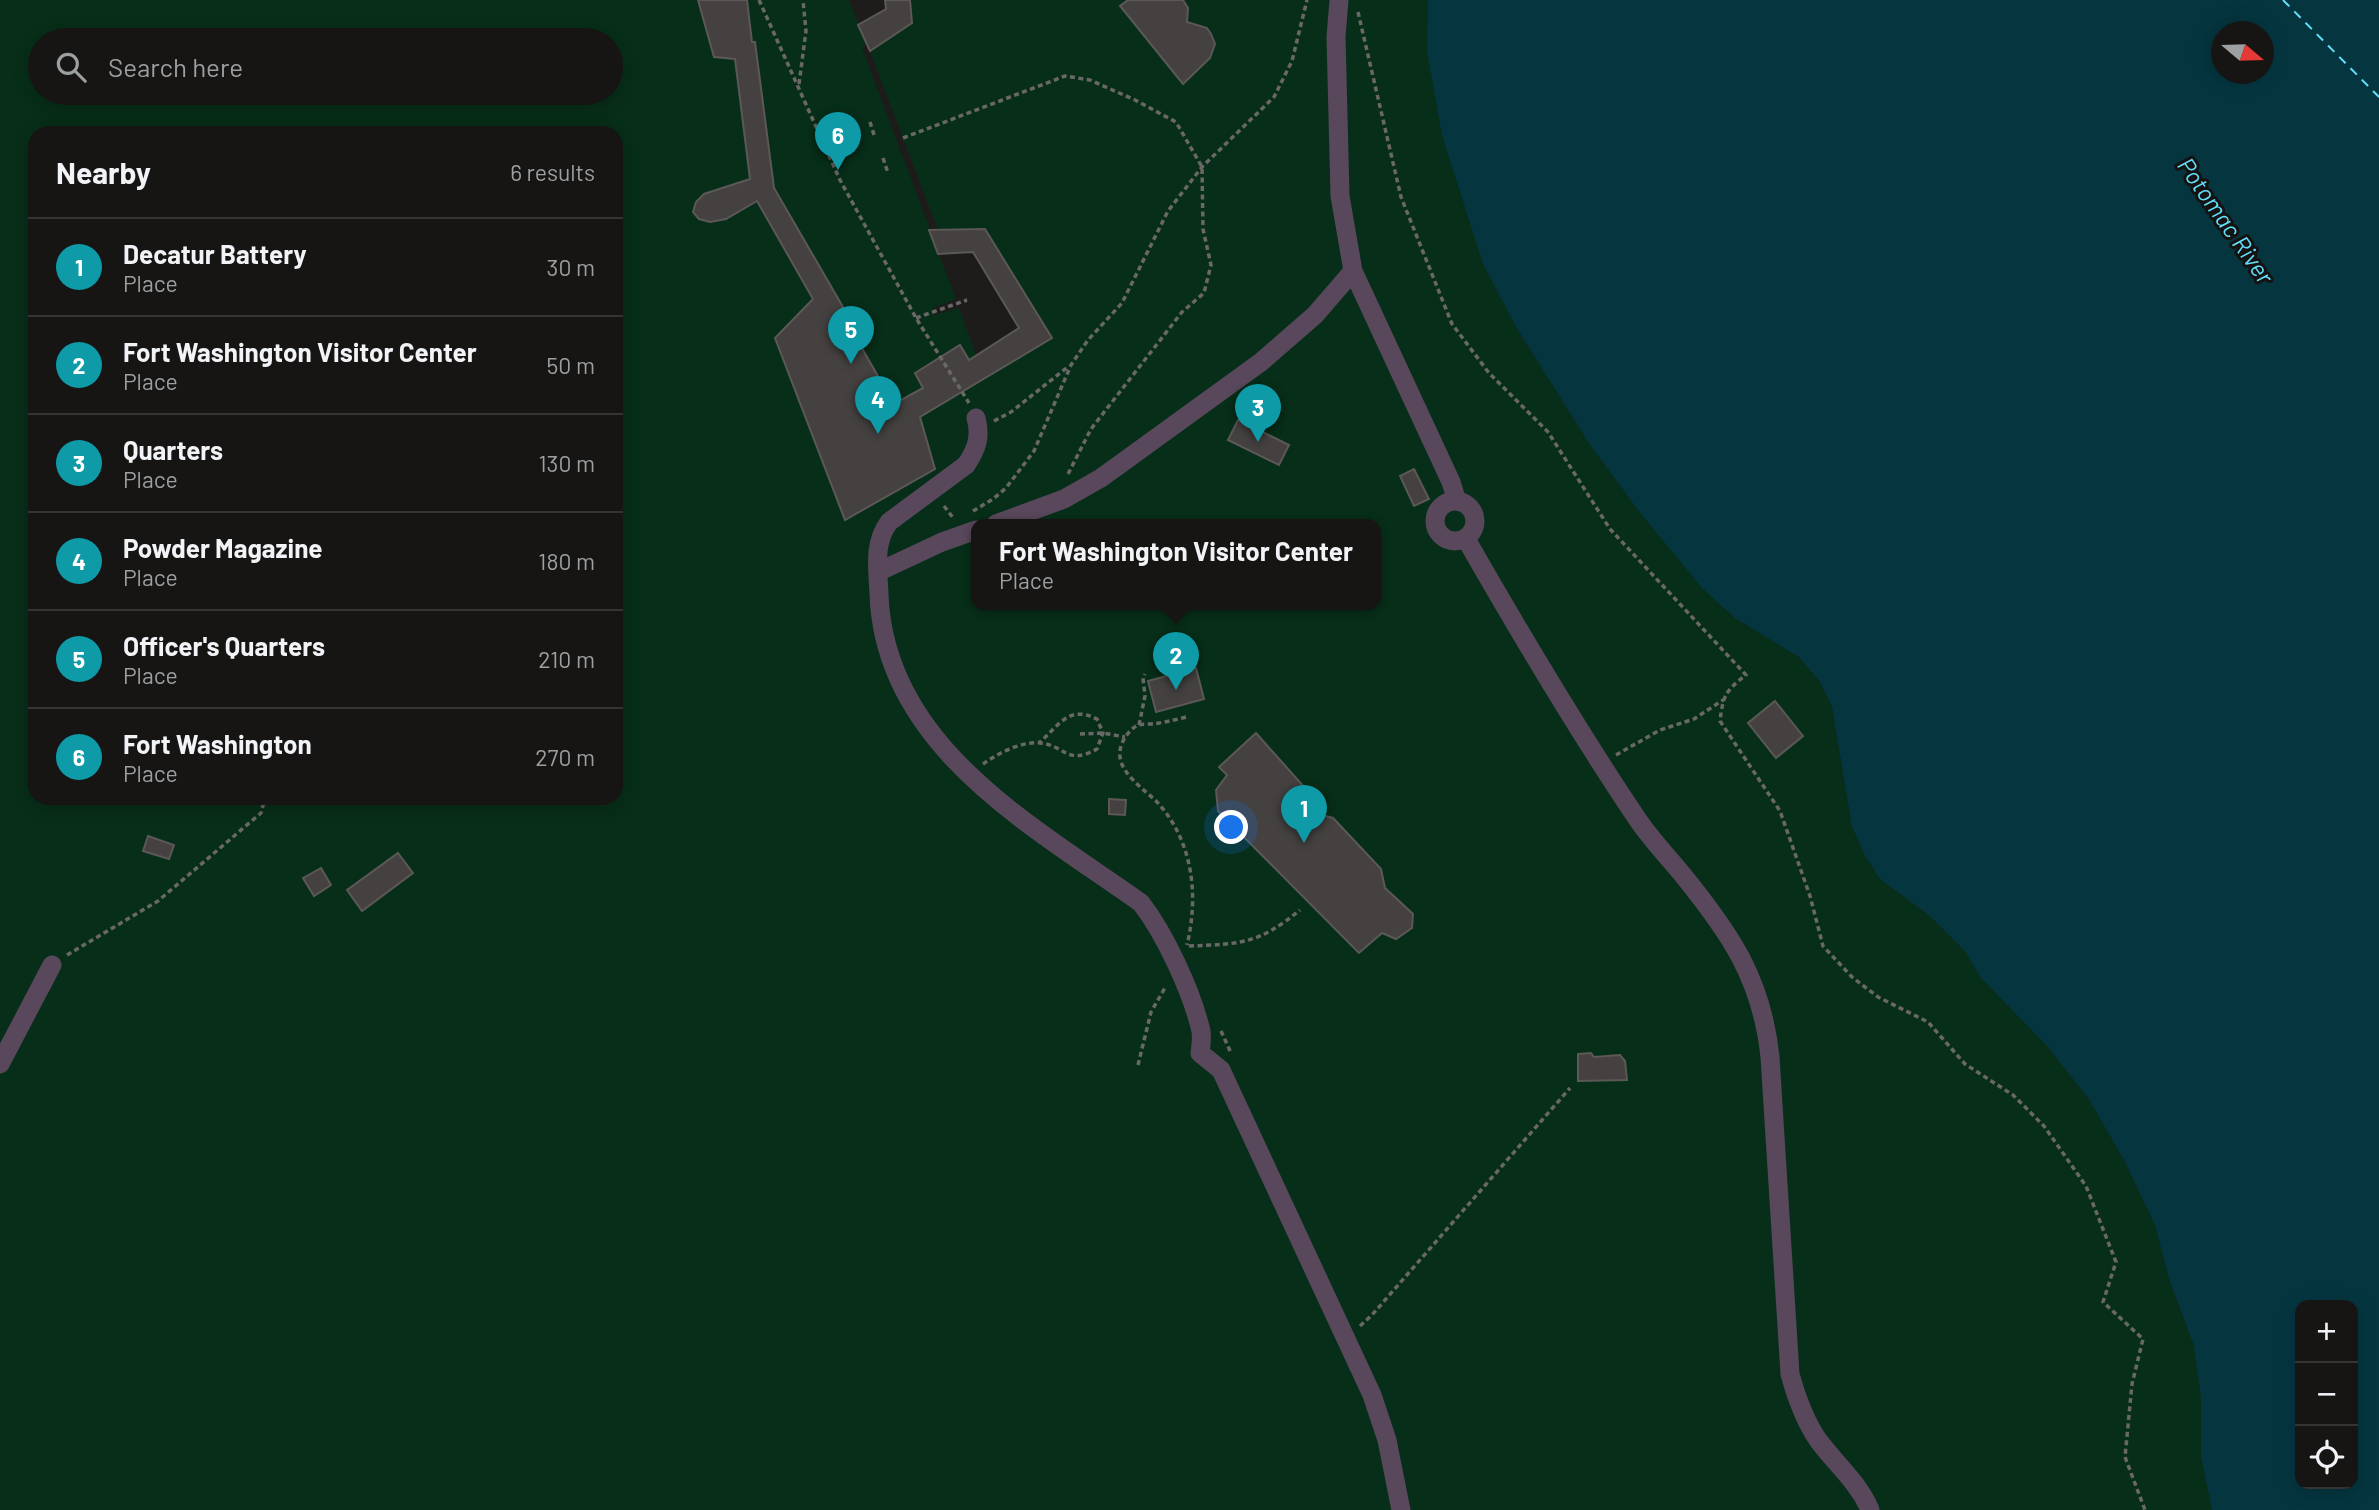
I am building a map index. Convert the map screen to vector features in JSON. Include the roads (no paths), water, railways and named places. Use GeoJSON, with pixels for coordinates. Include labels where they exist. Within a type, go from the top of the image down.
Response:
{"type":"FeatureCollection","features":[{"type":"Feature","properties":{"kind":"lane"},"geometry":{"type":"LineString","coordinates":[[1339,0],[1336,37],[1340,196],[1353,271],[1451,482],[1457,501]]}},
{"type":"Feature","properties":{"kind":"lane"},"geometry":{"type":"LineString","coordinates":[[1009,519],[1081,491],[1101,478],[1261,362],[1315,315],[1353,271]]}},
{"type":"Feature","properties":{"kind":"lane"},"geometry":{"type":"LineString","coordinates":[[978,423],[975,453],[966,464],[889,522],[881,534],[877,548],[882,624],[898,674],[934,738],[951,758],[1023,821],[1141,903],[1152,917],[1177,966],[1202,1034],[1200,1053],[1222,1070],[1373,1395],[1387,1440],[1401,1510]]}},
{"type":"Feature","properties":{"kind":"lane"},"geometry":{"type":"LineString","coordinates":[[1457,501],[1469,506],[1475,517],[1474,529],[1466,539],[1454,542],[1442,537],[1436,526],[1437,513],[1445,504],[1457,501]]}},
{"type":"Feature","properties":{"kind":"lane"},"geometry":{"type":"LineString","coordinates":[[878,572],[942,542],[971,532]]}},
{"type":"Feature","properties":{"kind":"lane"},"geometry":{"type":"LineString","coordinates":[[1466,539],[1550,686],[1639,823],[1712,911],[1736,947],[1756,990],[1768,1034],[1790,1374],[1795,1393],[1817,1438],[1858,1488],[1870,1510]]}},
{"type":"Feature","properties":{"kind":"lane"},"geometry":{"type":"LineString","coordinates":[[0,1064],[52,965]]}},
{"type":"Feature","properties":{"kind":"water","name":"Potomac River"},"geometry":{"type":"Polygon","coordinates":[[[1428,0],[2379,0],[2379,1510],[2212,1510],[2201,1456],[2201,1398],[2194,1346],[2169,1279],[2155,1225],[2124,1160],[2088,1098],[2047,1046],[1980,977],[1965,951],[1930,916],[1880,879],[1865,856],[1852,827],[1832,707],[1820,682],[1799,657],[1735,618],[1702,588],[1638,510],[1590,445],[1516,327],[1483,264],[1442,135],[1427,51],[1428,0]]]}},
{"type":"Feature","properties":{"kind":"place","name":"Fort Washington"},"geometry":{"type":"Point","coordinates":[838,170]}},
{"type":"Feature","properties":{"kind":"place","name":"Officer's Quarters"},"geometry":{"type":"Point","coordinates":[851,364]}},
{"type":"Feature","properties":{"kind":"place","name":"Powder Magazine"},"geometry":{"type":"Point","coordinates":[878,434]}},
{"type":"Feature","properties":{"kind":"place","name":"Quarters"},"geometry":{"type":"Point","coordinates":[1258,442]}},
{"type":"Feature","properties":{"kind":"place","name":"Fort Washington Visitor Center"},"geometry":{"type":"Point","coordinates":[1176,690]}},
{"type":"Feature","properties":{"kind":"place","name":"Decatur Battery"},"geometry":{"type":"Point","coordinates":[1304,843]}}]}
